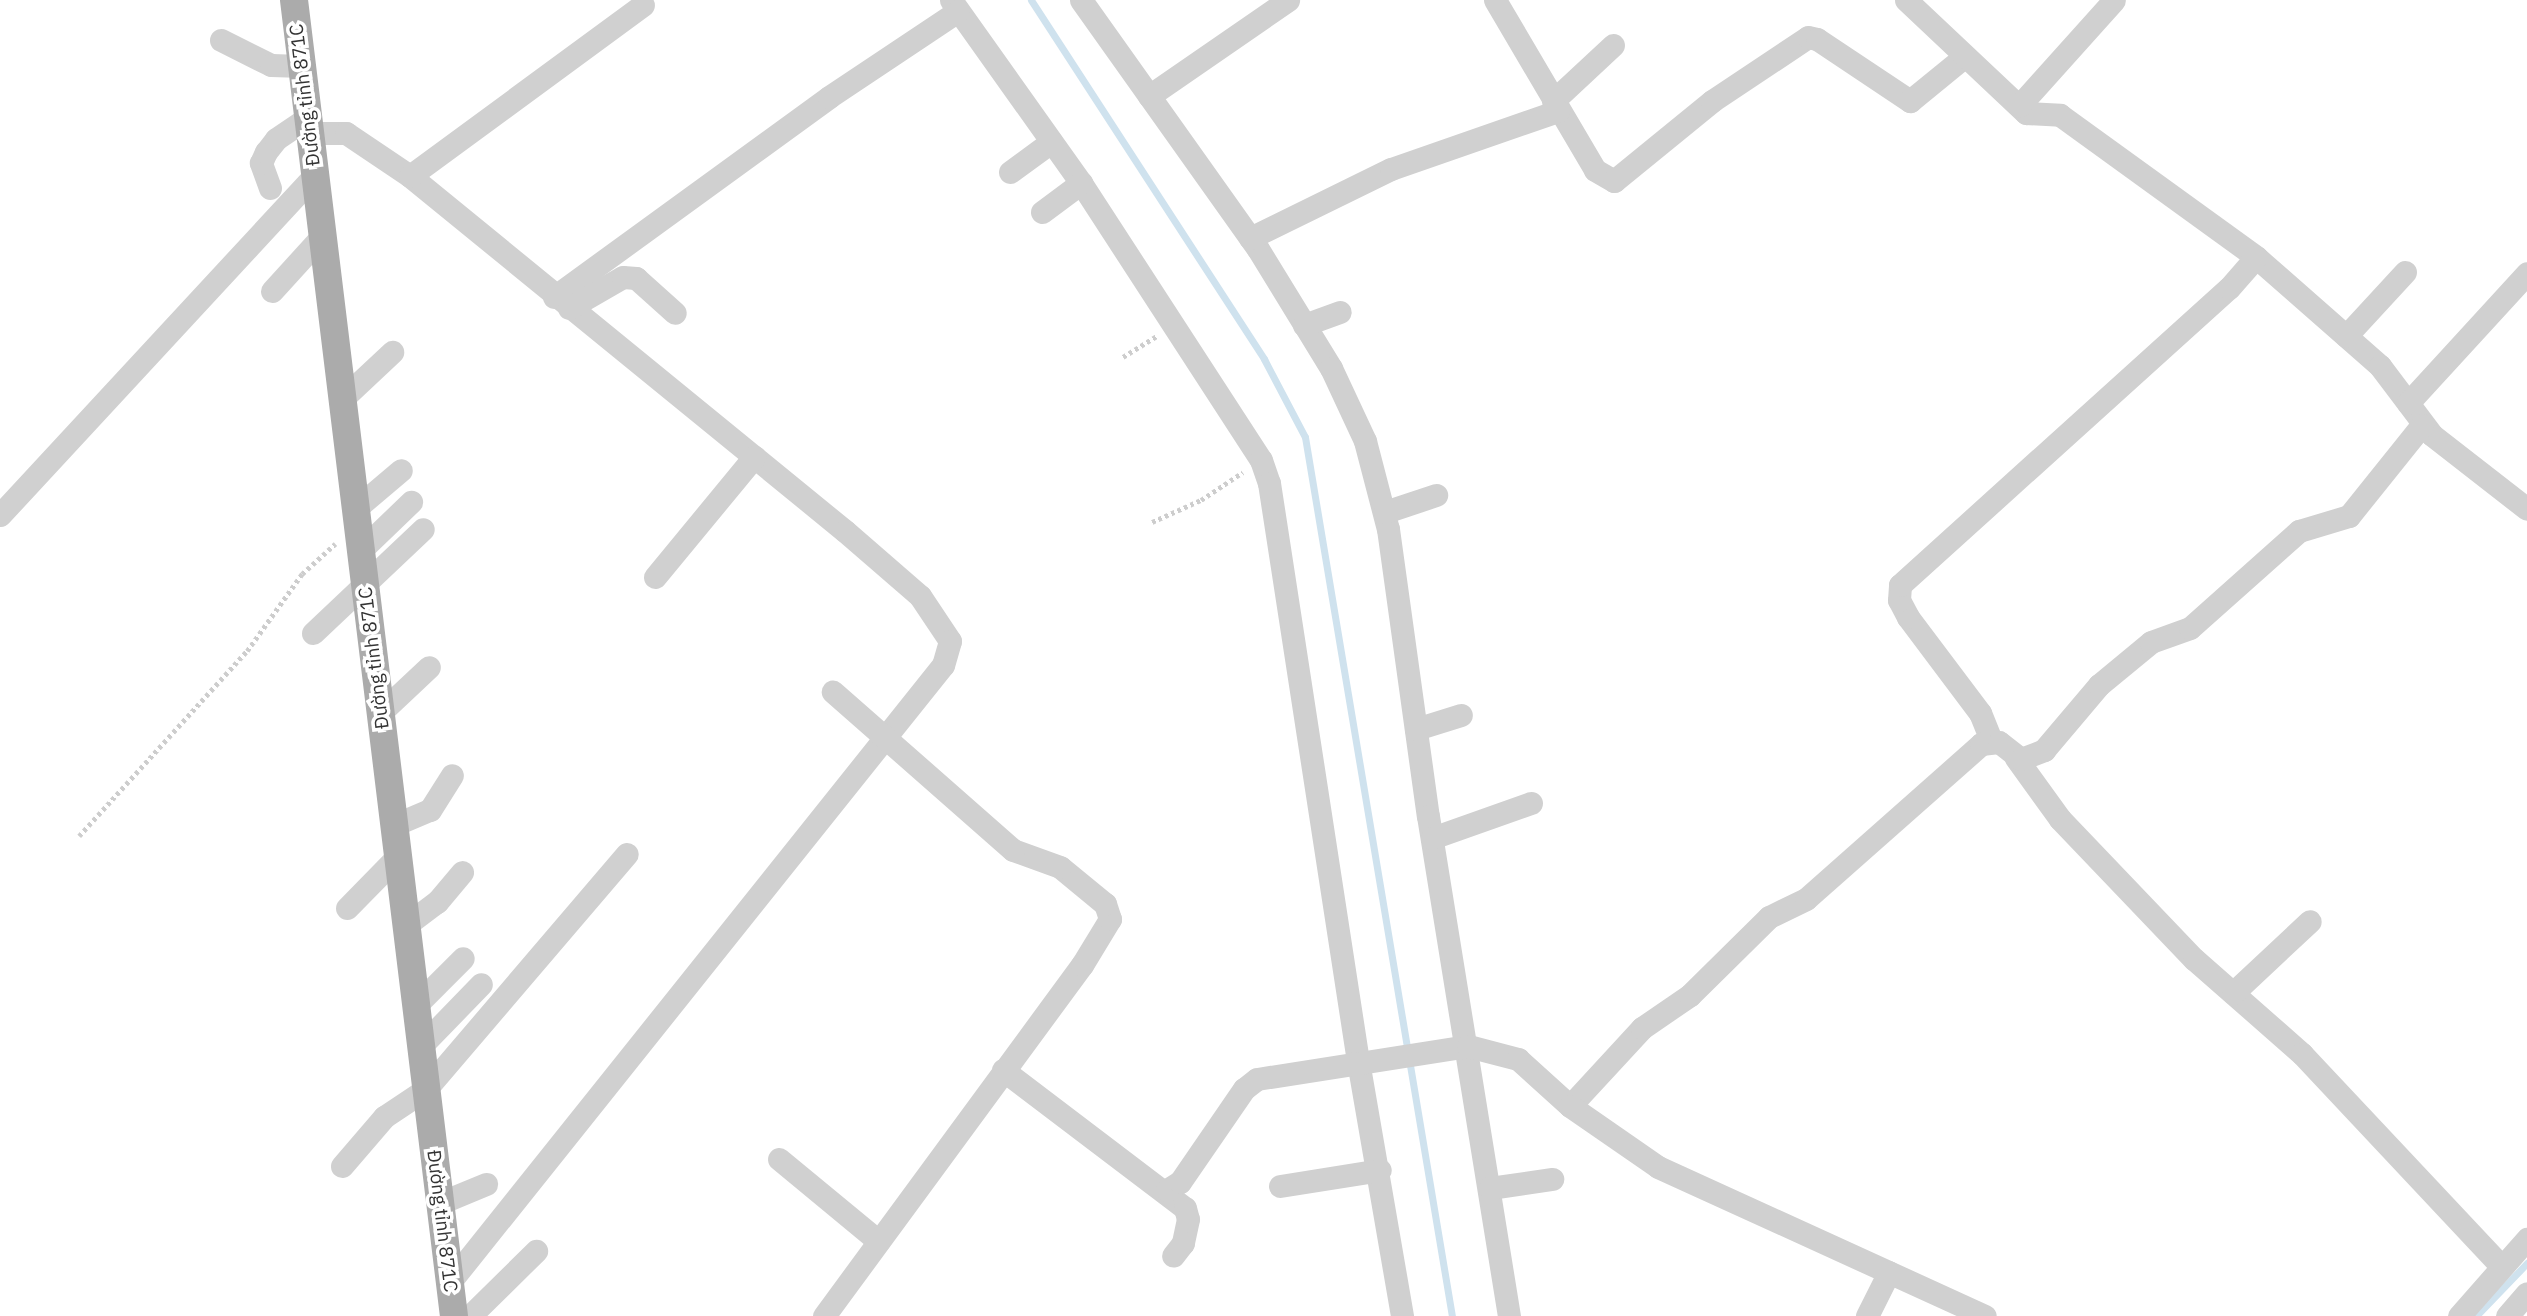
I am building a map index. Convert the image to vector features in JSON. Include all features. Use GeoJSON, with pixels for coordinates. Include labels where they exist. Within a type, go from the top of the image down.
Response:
{"type":"FeatureCollection","features":[{"type":"Feature","properties":{"kind":"main road","name":"Đường tỉnh 871C"},"geometry":{"type":"LineString","coordinates":[[294,0],[454,1316]]}},
{"type":"Feature","properties":{"kind":"street"},"geometry":{"type":"LineString","coordinates":[[1081,0],[1250,238],[1304,325],[1359,428],[1385,512],[1462,1047],[1490,1188],[1509,1316]]}},
{"type":"Feature","properties":{"kind":"street"},"geometry":{"type":"LineString","coordinates":[[1149,96],[1288,0]]}},
{"type":"Feature","properties":{"kind":"street"},"geometry":{"type":"LineString","coordinates":[[1495,0],[1595,170],[1614,181],[1712,102],[1808,37],[1818,39],[1910,101],[1965,56]]}},
{"type":"Feature","properties":{"kind":"street"},"geometry":{"type":"LineString","coordinates":[[1906,0],[2019,106],[2038,117],[2060,115],[2256,257],[2380,366],[2423,425],[2527,509]]}},
{"type":"Feature","properties":{"kind":"street"},"geometry":{"type":"LineString","coordinates":[[2019,106],[2114,0]]}},
{"type":"Feature","properties":{"kind":"street"},"geometry":{"type":"LineString","coordinates":[[410,176],[643,5]]}},
{"type":"Feature","properties":{"kind":"street"},"geometry":{"type":"LineString","coordinates":[[561,302],[829,97],[954,6],[1081,183],[1261,460],[1269,483],[1364,1060],[1402,1316]]}},
{"type":"Feature","properties":{"kind":"street"},"geometry":{"type":"LineString","coordinates":[[221,40],[271,65],[302,66]]}},
{"type":"Feature","properties":{"kind":"street"},"geometry":{"type":"LineString","coordinates":[[1250,238],[1391,169],[1555,106],[1613,45]]}},
{"type":"Feature","properties":{"kind":"street"},"geometry":{"type":"LineString","coordinates":[[270,188],[261,163],[265,152],[276,139],[308,125],[346,134],[410,176],[910,586],[946,634],[948,657],[887,737],[450,1282]]}},
{"type":"Feature","properties":{"kind":"street"},"geometry":{"type":"LineString","coordinates":[[1010,172],[1051,142]]}},
{"type":"Feature","properties":{"kind":"street"},"geometry":{"type":"LineString","coordinates":[[0,514],[314,176]]}},
{"type":"Feature","properties":{"kind":"street"},"geometry":{"type":"LineString","coordinates":[[1042,212],[1081,183]]}},
{"type":"Feature","properties":{"kind":"street"},"geometry":{"type":"LineString","coordinates":[[272,290],[322,236]]}},
{"type":"Feature","properties":{"kind":"street"},"geometry":{"type":"LineString","coordinates":[[2256,257],[2229,288],[1900,585],[1899,600],[1908,617],[1980,713],[1991,740],[2016,758],[2060,819],[2233,993],[2302,1054],[2501,1266]]}},
{"type":"Feature","properties":{"kind":"street"},"geometry":{"type":"LineString","coordinates":[[2346,336],[2405,272]]}},
{"type":"Feature","properties":{"kind":"street"},"geometry":{"type":"LineString","coordinates":[[561,302],[623,276],[636,278],[675,313]]}},
{"type":"Feature","properties":{"kind":"street"},"geometry":{"type":"LineString","coordinates":[[2408,403],[2520,282]]}},
{"type":"Feature","properties":{"kind":"street"},"geometry":{"type":"LineString","coordinates":[[1304,325],[1340,312]]}},
{"type":"Feature","properties":{"kind":"street"},"geometry":{"type":"LineString","coordinates":[[342,399],[392,352]]}},
{"type":"Feature","properties":{"kind":"street"},"geometry":{"type":"LineString","coordinates":[[2016,758],[2026,759],[2044,750],[2099,685],[2151,642],[2190,628],[2299,531],[2349,516],[2423,425]]}},
{"type":"Feature","properties":{"kind":"street"},"geometry":{"type":"LineString","coordinates":[[655,577],[754,457]]}},
{"type":"Feature","properties":{"kind":"street"},"geometry":{"type":"LineString","coordinates":[[358,528],[401,470]]}},
{"type":"Feature","properties":{"kind":"street"},"geometry":{"type":"LineString","coordinates":[[1385,512],[1436,495]]}},
{"type":"Feature","properties":{"kind":"street"},"geometry":{"type":"LineString","coordinates":[[358,528],[411,502]]}},
{"type":"Feature","properties":{"kind":"street"},"geometry":{"type":"LineString","coordinates":[[313,633],[365,587],[423,529]]}},
{"type":"Feature","properties":{"kind":"street"},"geometry":{"type":"LineString","coordinates":[[380,713],[429,667]]}},
{"type":"Feature","properties":{"kind":"street"},"geometry":{"type":"LineString","coordinates":[[824,1316],[1082,965],[1110,919],[1109,911],[1060,867],[1013,850],[833,692]]}},
{"type":"Feature","properties":{"kind":"street"},"geometry":{"type":"LineString","coordinates":[[1416,729],[1461,715]]}},
{"type":"Feature","properties":{"kind":"street"},"geometry":{"type":"LineString","coordinates":[[1570,1106],[1642,1028],[1690,995],[1769,917],[1806,899],[1971,752],[1991,740]]}},
{"type":"Feature","properties":{"kind":"street"},"geometry":{"type":"LineString","coordinates":[[394,824],[430,810],[452,775]]}},
{"type":"Feature","properties":{"kind":"street"},"geometry":{"type":"LineString","coordinates":[[1432,838],[1531,803]]}},
{"type":"Feature","properties":{"kind":"street"},"geometry":{"type":"LineString","coordinates":[[341,1166],[384,1117],[426,1089],[627,854]]}},
{"type":"Feature","properties":{"kind":"street"},"geometry":{"type":"LineString","coordinates":[[347,908],[398,856]]}},
{"type":"Feature","properties":{"kind":"street"},"geometry":{"type":"LineString","coordinates":[[406,925],[437,902],[462,872]]}},
{"type":"Feature","properties":{"kind":"street"},"geometry":{"type":"LineString","coordinates":[[2233,993],[2310,921]]}},
{"type":"Feature","properties":{"kind":"street"},"geometry":{"type":"LineString","coordinates":[[416,1005],[463,958]]}},
{"type":"Feature","properties":{"kind":"street"},"geometry":{"type":"LineString","coordinates":[[421,1045],[481,984]]}},
{"type":"Feature","properties":{"kind":"street"},"geometry":{"type":"LineString","coordinates":[[1167,1190],[1180,1182],[1249,1083],[1364,1060],[1462,1047],[1518,1059],[1570,1106],[1658,1167],[1985,1316]]}},
{"type":"Feature","properties":{"kind":"street"},"geometry":{"type":"LineString","coordinates":[[1003,1070],[1153,1186],[1167,1190],[1185,1208],[1188,1219],[1183,1243],[1173,1256]]}},
{"type":"Feature","properties":{"kind":"street"},"geometry":{"type":"LineString","coordinates":[[779,1159],[878,1241]]}},
{"type":"Feature","properties":{"kind":"street"},"geometry":{"type":"LineString","coordinates":[[1280,1186],[1380,1170]]}},
{"type":"Feature","properties":{"kind":"street"},"geometry":{"type":"LineString","coordinates":[[1490,1188],[1552,1179]]}},
{"type":"Feature","properties":{"kind":"street"},"geometry":{"type":"LineString","coordinates":[[440,1203],[485,1184]]}},
{"type":"Feature","properties":{"kind":"street"},"geometry":{"type":"LineString","coordinates":[[2459,1316],[2527,1239]]}},
{"type":"Feature","properties":{"kind":"street"},"geometry":{"type":"LineString","coordinates":[[470,1316],[536,1251]]}},
{"type":"Feature","properties":{"kind":"street"},"geometry":{"type":"LineString","coordinates":[[1867,1316],[1889,1272]]}},
{"type":"Feature","properties":{"kind":"street"},"geometry":{"type":"LineString","coordinates":[[2507,1316],[2527,1293]]}},
{"type":"Feature","properties":{"kind":"path"},"geometry":{"type":"LineString","coordinates":[[1123,357],[1174,324]]}},
{"type":"Feature","properties":{"kind":"path"},"geometry":{"type":"LineString","coordinates":[[1152,522],[1201,500],[1261,460]]}},
{"type":"Feature","properties":{"kind":"path"},"geometry":{"type":"LineString","coordinates":[[79,836],[247,651],[302,573],[358,528]]}},
{"type":"Feature","properties":{"kind":"waterway"},"geometry":{"type":"LineString","coordinates":[[1031,0],[1264,359],[1305,437],[1452,1316]]}},
{"type":"Feature","properties":{"kind":"waterway"},"geometry":{"type":"LineString","coordinates":[[2476,1316],[2527,1263]]}}]}
